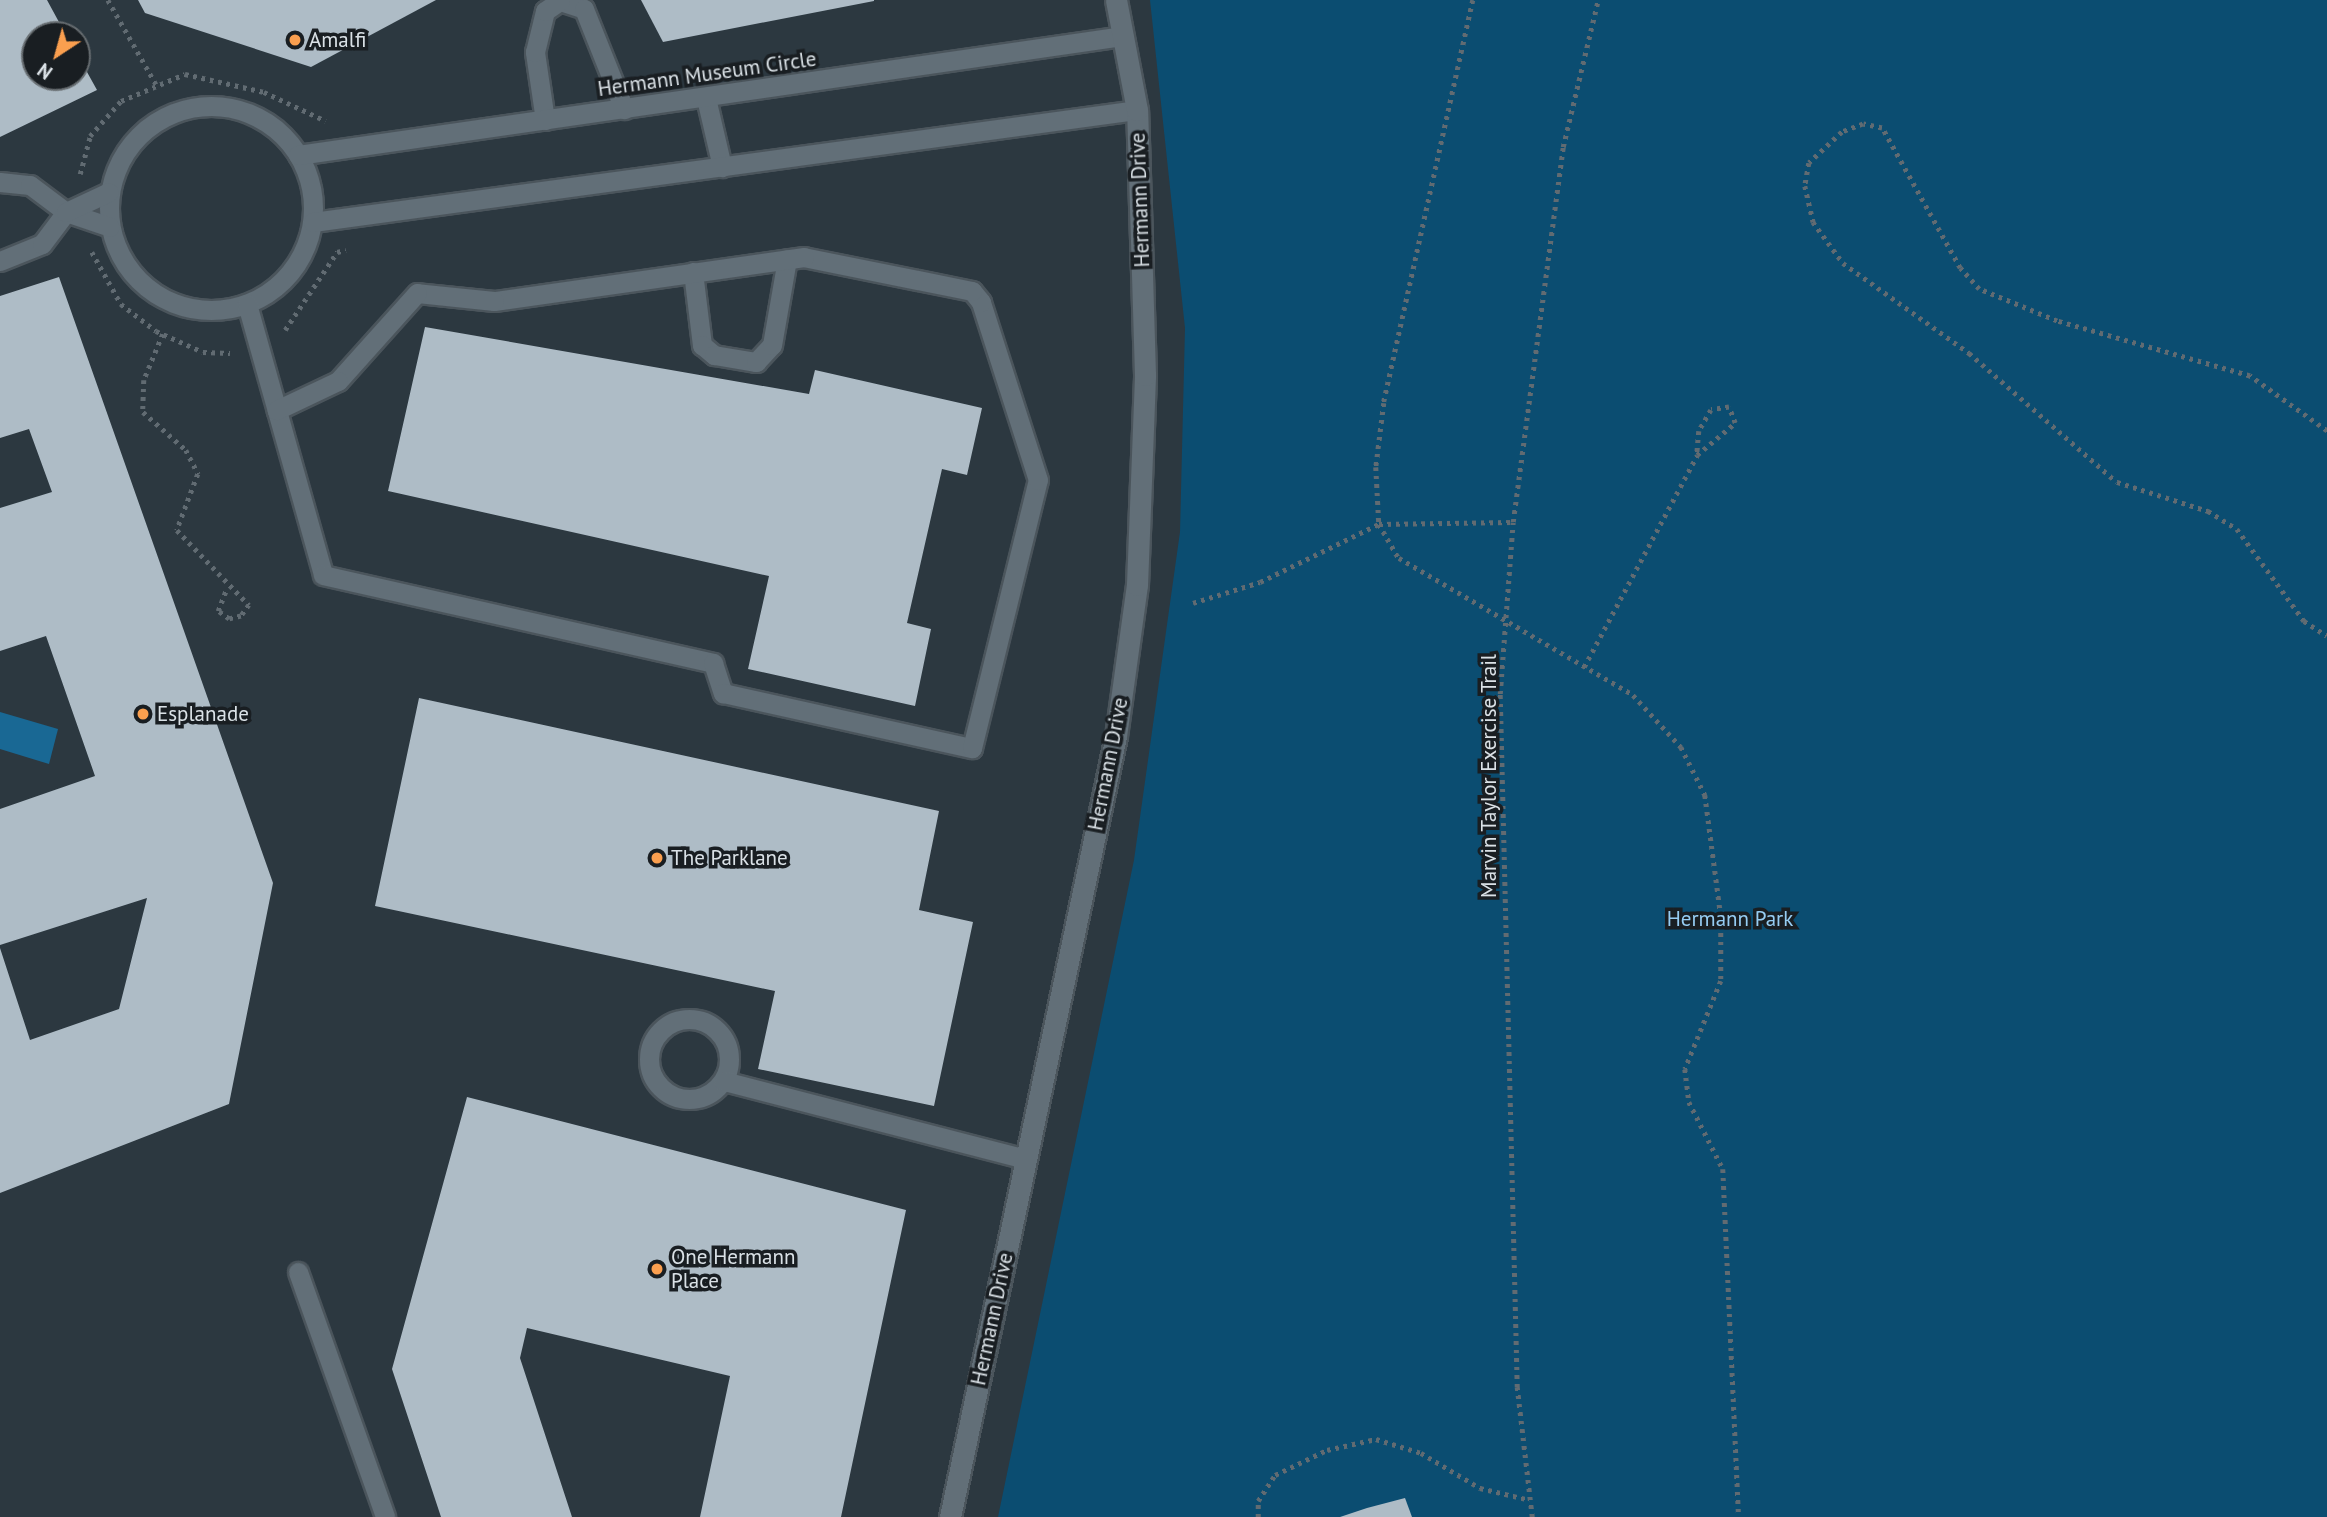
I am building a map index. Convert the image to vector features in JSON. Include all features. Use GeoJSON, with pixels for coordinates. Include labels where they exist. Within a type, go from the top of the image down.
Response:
{"type":"FeatureCollection","features":[{"type":"Feature","properties":{"kind":"street","name":"Hermann Drive"},"geometry":{"type":"LineString","coordinates":[[950,1517],[1116,736],[1137,585],[1145,375],[1137,110],[1116,0]]}},
{"type":"Feature","properties":{"kind":"lane"},"geometry":{"type":"LineString","coordinates":[[545,120],[535,52],[545,11],[560,1],[584,9],[624,109]]}},
{"type":"Feature","properties":{"kind":"lane","name":"Hermann Museum Circle"},"geometry":{"type":"LineString","coordinates":[[298,155],[1123,37]]}},
{"type":"Feature","properties":{"kind":"lane"},"geometry":{"type":"LineString","coordinates":[[706,98],[722,167]]}},
{"type":"Feature","properties":{"kind":"lane"},"geometry":{"type":"LineString","coordinates":[[185,110],[244,111],[275,128],[298,155],[312,187],[313,222],[291,272],[247,304],[213,310],[177,305],[146,287],[123,260],[110,227],[109,192],[121,158],[143,130],[185,110]]}},
{"type":"Feature","properties":{"kind":"lane"},"geometry":{"type":"LineString","coordinates":[[313,222],[1137,110]]}},
{"type":"Feature","properties":{"kind":"lane"},"geometry":{"type":"LineString","coordinates":[[0,182],[30,185],[66,212],[110,227]]}},
{"type":"Feature","properties":{"kind":"lane"},"geometry":{"type":"LineString","coordinates":[[0,261],[42,244],[66,212],[109,192]]}},
{"type":"Feature","properties":{"kind":"lane"},"geometry":{"type":"LineString","coordinates":[[247,304],[323,575],[713,663],[723,693],[972,748],[1038,480],[981,302],[972,291],[819,257],[787,259],[494,301],[417,293],[338,381],[277,410]]}},
{"type":"Feature","properties":{"kind":"lane"},"geometry":{"type":"LineString","coordinates":[[693,272],[702,345],[714,355],[756,362],[772,345],[787,259]]}},
{"type":"Feature","properties":{"kind":"lane"},"geometry":{"type":"LineString","coordinates":[[681,1019],[708,1023],[726,1042],[724,1081],[703,1098],[665,1092],[649,1070],[659,1032],[681,1019]]}},
{"type":"Feature","properties":{"kind":"lane"},"geometry":{"type":"LineString","coordinates":[[724,1081],[1026,1159]]}},
{"type":"Feature","properties":{"kind":"lane"},"geometry":{"type":"LineString","coordinates":[[298,1272],[385,1517]]}},
{"type":"Feature","properties":{"kind":"path"},"geometry":{"type":"LineString","coordinates":[[108,0],[156,84]]}},
{"type":"Feature","properties":{"kind":"path"},"geometry":{"type":"LineString","coordinates":[[1473,0],[1384,403],[1376,467],[1379,524],[1399,558],[1633,695],[1681,747],[1705,795],[1721,916],[1721,981],[1685,1069],[1689,1102],[1723,1169],[1739,1517]]}},
{"type":"Feature","properties":{"kind":"path","name":"Marvin Taylor Exercise Trail"},"geometry":{"type":"LineString","coordinates":[[1532,1517],[1517,1387],[1500,694],[1513,522],[1563,147],[1598,0]]}},
{"type":"Feature","properties":{"kind":"path"},"geometry":{"type":"LineString","coordinates":[[2327,431],[2250,376],[2070,325],[1979,289],[1960,268],[1882,128],[1863,124],[1842,132],[1809,163],[1805,186],[1813,222],[1843,263],[1969,353],[2097,468],[2117,482],[2208,511],[2237,529],[2304,621],[2327,636]]}},
{"type":"Feature","properties":{"kind":"path"},"geometry":{"type":"LineString","coordinates":[[163,334],[144,380],[143,412],[186,450],[198,474],[177,530],[227,588],[248,605],[241,616],[229,619],[218,611],[227,588]]}},
{"type":"Feature","properties":{"kind":"path"},"geometry":{"type":"LineString","coordinates":[[1584,667],[1697,455],[1735,423],[1729,407],[1711,410],[1699,431],[1697,455]]}},
{"type":"Feature","properties":{"kind":"path"},"geometry":{"type":"LineString","coordinates":[[1193,603],[1260,582],[1379,524],[1513,522]]}},
{"type":"Feature","properties":{"kind":"path"},"geometry":{"type":"LineString","coordinates":[[1258,1517],[1258,1501],[1275,1475],[1326,1450],[1376,1439],[1420,1453],[1480,1488],[1530,1500]]}},
{"type":"Feature","properties":{"kind":"green space","name":"Hermann Park"},"geometry":{"type":"Polygon","coordinates":[[[1150,0],[2327,0],[2327,1517],[998,1517],[1134,860],[1180,532],[1185,328],[1150,0]]]}},
{"type":"Feature","properties":{"kind":"shaded area"},"geometry":{"type":"Polygon","coordinates":[[[0,712],[58,729],[49,764],[0,749],[0,712]]]}},
{"type":"Feature","properties":{"kind":"building"},"geometry":{"type":"Polygon","coordinates":[[[0,0],[47,0],[58,21],[21,21],[21,91],[91,91],[91,79],[97,90],[0,137],[0,0]]]}},
{"type":"Feature","properties":{"kind":"building","name":"Amalfi"},"geometry":{"type":"Polygon","coordinates":[[[138,0],[436,0],[311,67],[145,13],[138,0]]]}},
{"type":"Feature","properties":{"kind":"building"},"geometry":{"type":"Polygon","coordinates":[[[641,0],[874,0],[874,1],[663,42],[641,0]]]}},
{"type":"Feature","properties":{"kind":"building","name":"Esplanade"},"geometry":{"type":"Polygon","coordinates":[[[59,277],[273,883],[229,1104],[0,1193],[0,948],[30,1040],[119,1009],[147,898],[0,945],[0,809],[95,776],[46,636],[0,651],[0,508],[52,492],[29,429],[0,438],[0,296],[59,277]]]}},
{"type":"Feature","properties":{"kind":"building"},"geometry":{"type":"Polygon","coordinates":[[[425,327],[809,394],[815,370],[982,408],[967,475],[942,469],[907,623],[931,629],[915,706],[748,669],[769,576],[388,491],[425,327]]]}},
{"type":"Feature","properties":{"kind":"building","name":"The Parklane"},"geometry":{"type":"Polygon","coordinates":[[[419,698],[939,811],[919,910],[973,922],[934,1106],[758,1069],[775,991],[375,906],[419,698]]]}},
{"type":"Feature","properties":{"kind":"building","name":"One Hermann Place"},"geometry":{"type":"Polygon","coordinates":[[[467,1097],[906,1210],[841,1517],[700,1517],[730,1376],[527,1328],[520,1358],[572,1517],[441,1517],[392,1369],[467,1097]]]}},
{"type":"Feature","properties":{"kind":"building"},"geometry":{"type":"Polygon","coordinates":[[[1405,1498],[1412,1517],[1340,1517],[1367,1508],[1405,1498]]]}},
{"type":"Feature","properties":{"kind":"place","name":"Amalfi"},"geometry":{"type":"Point","coordinates":[295,40]}},
{"type":"Feature","properties":{"kind":"place","name":"Esplanade"},"geometry":{"type":"Point","coordinates":[143,714]}},
{"type":"Feature","properties":{"kind":"place","name":"The Parklane"},"geometry":{"type":"Point","coordinates":[657,858]}},
{"type":"Feature","properties":{"kind":"place","name":"One Hermann Place"},"geometry":{"type":"Point","coordinates":[657,1269]}}]}
